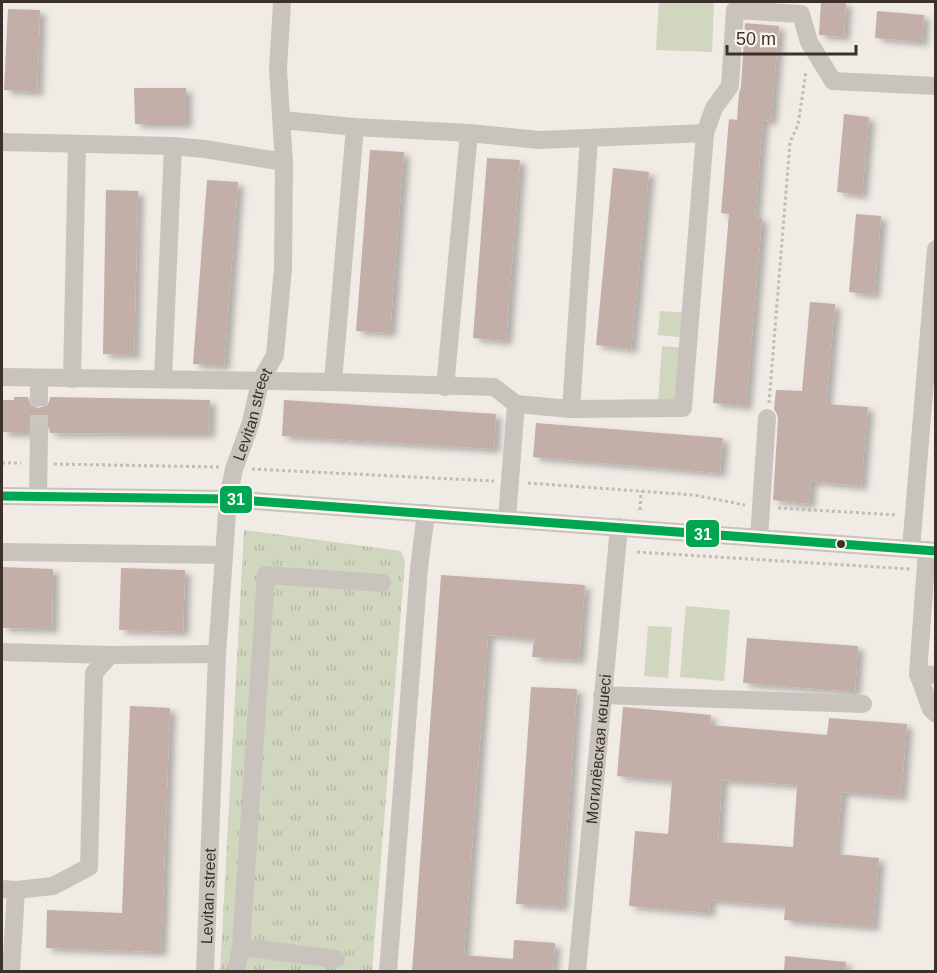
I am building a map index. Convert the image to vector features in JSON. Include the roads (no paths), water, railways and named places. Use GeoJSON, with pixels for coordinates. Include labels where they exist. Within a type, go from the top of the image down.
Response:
{"type":"FeatureCollection","features":[{"type":"Feature","properties":{"kind":"street","name":"Levitan street"},"geometry":{"type":"LineString","coordinates":[[205,972],[217,654],[228,499],[234,469],[251,422],[260,382],[275,355],[283,268],[284,162],[278,70],[282,2]]}},
{"type":"Feature","properties":{"kind":"street"},"geometry":{"type":"LineString","coordinates":[[2,377],[494,387],[516,404],[571,410],[683,408],[705,133],[714,108],[730,86],[735,10],[801,14],[809,42],[834,81],[936,87]]}},
{"type":"Feature","properties":{"kind":"street"},"geometry":{"type":"LineString","coordinates":[[282,120],[539,140],[705,133]]}},
{"type":"Feature","properties":{"kind":"street"},"geometry":{"type":"LineString","coordinates":[[333,382],[355,127]]}},
{"type":"Feature","properties":{"kind":"street"},"geometry":{"type":"LineString","coordinates":[[445,387],[469,133]]}},
{"type":"Feature","properties":{"kind":"street"},"geometry":{"type":"LineString","coordinates":[[571,410],[589,138]]}},
{"type":"Feature","properties":{"kind":"street"},"geometry":{"type":"LineString","coordinates":[[2,142],[173,146],[284,162]]}},
{"type":"Feature","properties":{"kind":"street"},"geometry":{"type":"LineString","coordinates":[[72,378],[77,145]]}},
{"type":"Feature","properties":{"kind":"street"},"geometry":{"type":"LineString","coordinates":[[163,380],[173,146]]}},
{"type":"Feature","properties":{"kind":"street"},"geometry":{"type":"LineString","coordinates":[[936,249],[914,516],[925,550],[927,674],[931,709],[936,714]]}},
{"type":"Feature","properties":{"kind":"street"},"geometry":{"type":"LineString","coordinates":[[39,378],[39,397]]}},
{"type":"Feature","properties":{"kind":"street"},"geometry":{"type":"LineString","coordinates":[[507,519],[516,404]]}},
{"type":"Feature","properties":{"kind":"street"},"geometry":{"type":"LineString","coordinates":[[759,538],[753,506],[767,418]]}},
{"type":"Feature","properties":{"kind":"street"},"geometry":{"type":"LineString","coordinates":[[38,496],[39,433]]}},
{"type":"Feature","properties":{"kind":"street"},"geometry":{"type":"LineString","coordinates":[[2,496],[228,499],[925,550]]}},
{"type":"Feature","properties":{"kind":"street"},"geometry":{"type":"LineString","coordinates":[[388,972],[419,568],[426,513]]}},
{"type":"Feature","properties":{"kind":"street","name":"Могилёвская көшесі"},"geometry":{"type":"LineString","coordinates":[[577,972],[619,527]]}},
{"type":"Feature","properties":{"kind":"street"},"geometry":{"type":"LineString","coordinates":[[2,552],[224,555]]}},
{"type":"Feature","properties":{"kind":"street"},"geometry":{"type":"LineString","coordinates":[[236,972],[241,947],[266,574],[382,582]]}},
{"type":"Feature","properties":{"kind":"street"},"geometry":{"type":"LineString","coordinates":[[2,652],[110,655],[217,654]]}},
{"type":"Feature","properties":{"kind":"street"},"geometry":{"type":"LineString","coordinates":[[11,972],[9,889],[53,886],[89,867],[94,673],[110,655]]}},
{"type":"Feature","properties":{"kind":"street"},"geometry":{"type":"LineString","coordinates":[[602,695],[862,704]]}},
{"type":"Feature","properties":{"kind":"street"},"geometry":{"type":"LineString","coordinates":[[241,947],[336,959]]}},
{"type":"Feature","properties":{"kind":"tunnel"},"geometry":{"type":"LineString","coordinates":[[39,397],[39,433]]}}]}
